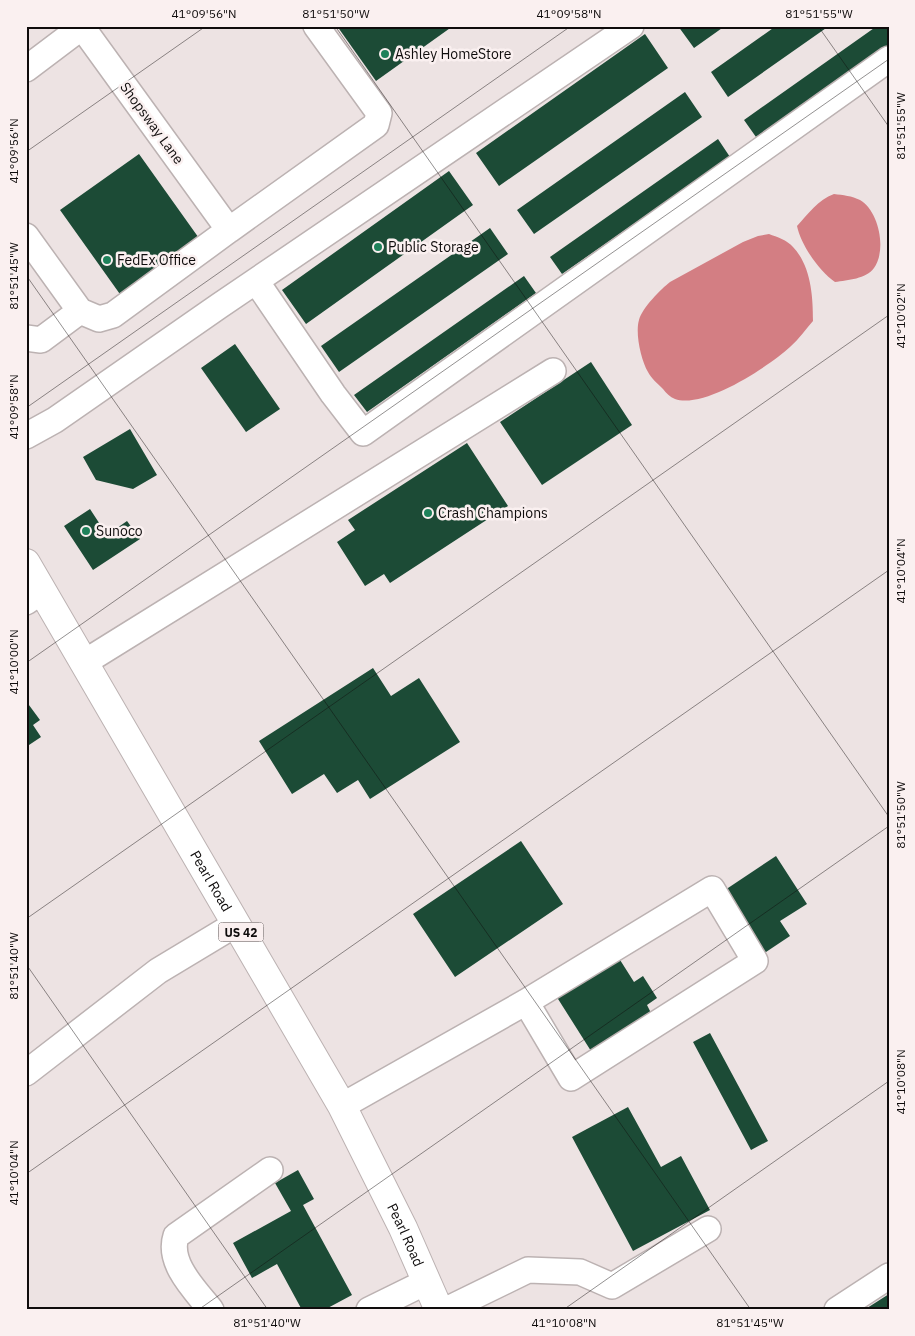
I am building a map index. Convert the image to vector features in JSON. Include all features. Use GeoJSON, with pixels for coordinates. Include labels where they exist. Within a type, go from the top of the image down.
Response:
{"type":"FeatureCollection","features":[{"type":"Feature","properties":{"kind":"main road","name":"Pearl Road"},"geometry":{"type":"LineString","coordinates":[[26,563],[34,596],[85,662],[342,1106],[403,1228],[439,1310]]}},
{"type":"Feature","properties":{"kind":"street"},"geometry":{"type":"LineString","coordinates":[[26,236],[80,311],[99,319],[113,314],[226,225],[376,125],[379,113],[316,26]]}},
{"type":"Feature","properties":{"kind":"street"},"geometry":{"type":"LineString","coordinates":[[26,436],[55,420],[632,26]]}},
{"type":"Feature","properties":{"kind":"street"},"geometry":{"type":"LineString","coordinates":[[26,69],[83,27]]}},
{"type":"Feature","properties":{"kind":"street","name":"Shopsway Lane"},"geometry":{"type":"LineString","coordinates":[[83,27],[226,225]]}},
{"type":"Feature","properties":{"kind":"street"},"geometry":{"type":"LineString","coordinates":[[256,281],[333,394],[363,433],[889,59]]}},
{"type":"Feature","properties":{"kind":"street"},"geometry":{"type":"LineString","coordinates":[[26,338],[41,340],[80,311]]}},
{"type":"Feature","properties":{"kind":"street"},"geometry":{"type":"LineString","coordinates":[[85,662],[553,371]]}},
{"type":"Feature","properties":{"kind":"street"},"geometry":{"type":"LineString","coordinates":[[342,1106],[526,1002],[712,889],[755,961],[571,1078],[526,1002]]}},
{"type":"Feature","properties":{"kind":"street"},"geometry":{"type":"LineString","coordinates":[[26,1073],[158,971],[236,924]]}},
{"type":"Feature","properties":{"kind":"street"},"geometry":{"type":"LineString","coordinates":[[211,1310],[178,1264],[173,1246],[176,1236],[270,1170]]}},
{"type":"Feature","properties":{"kind":"street"},"geometry":{"type":"LineString","coordinates":[[446,1310],[528,1270],[580,1272],[612,1286],[708,1229]]}},
{"type":"Feature","properties":{"kind":"street"},"geometry":{"type":"LineString","coordinates":[[837,1310],[889,1276]]}},
{"type":"Feature","properties":{"kind":"street"},"geometry":{"type":"LineString","coordinates":[[368,1310],[426,1282]]}},
{"type":"Feature","properties":{"kind":"shaded area"},"geometry":{"type":"Polygon","coordinates":[[[834,194],[860,200],[867,205],[876,222],[880,241],[878,260],[871,272],[856,278],[835,282],[812,257],[802,241],[797,226],[818,204],[834,194]]]}},
{"type":"Feature","properties":{"kind":"shaded area"},"geometry":{"type":"Polygon","coordinates":[[[769,234],[791,245],[804,263],[810,282],[813,321],[790,347],[752,375],[702,398],[687,400],[671,397],[651,376],[643,361],[639,346],[638,325],[644,310],[670,282],[743,242],[769,234]]]}},
{"type":"Feature","properties":{"kind":"building","name":"Ashley HomeStore"},"geometry":{"type":"Polygon","coordinates":[[[337,26],[453,26],[376,81],[337,26]]]}},
{"type":"Feature","properties":{"kind":"building"},"geometry":{"type":"Polygon","coordinates":[[[678,26],[725,26],[694,48],[678,26]]]}},
{"type":"Feature","properties":{"kind":"building"},"geometry":{"type":"Polygon","coordinates":[[[776,26],[829,26],[728,97],[711,72],[776,26]]]}},
{"type":"Feature","properties":{"kind":"building"},"geometry":{"type":"Polygon","coordinates":[[[877,26],[889,26],[889,45],[756,137],[744,120],[877,26]]]}},
{"type":"Feature","properties":{"kind":"building"},"geometry":{"type":"Polygon","coordinates":[[[645,34],[668,68],[499,186],[476,153],[645,34]]]}},
{"type":"Feature","properties":{"kind":"building"},"geometry":{"type":"Polygon","coordinates":[[[685,92],[702,117],[534,234],[517,210],[685,92]]]}},
{"type":"Feature","properties":{"kind":"building"},"geometry":{"type":"Polygon","coordinates":[[[718,139],[730,157],[562,274],[550,257],[718,139]]]}},
{"type":"Feature","properties":{"kind":"building"},"geometry":{"type":"Polygon","coordinates":[[[139,154],[201,241],[122,297],[60,210],[139,154]]]}},
{"type":"Feature","properties":{"kind":"building","name":"Public Storage"},"geometry":{"type":"Polygon","coordinates":[[[449,171],[473,205],[306,324],[282,290],[449,171]]]}},
{"type":"Feature","properties":{"kind":"building","name":"Public Storage"},"geometry":{"type":"Polygon","coordinates":[[[490,228],[508,254],[339,372],[321,346],[490,228]]]}},
{"type":"Feature","properties":{"kind":"building"},"geometry":{"type":"Polygon","coordinates":[[[524,276],[536,293],[367,412],[354,395],[524,276]]]}},
{"type":"Feature","properties":{"kind":"building"},"geometry":{"type":"Polygon","coordinates":[[[235,344],[280,409],[246,432],[201,368],[235,344]]]}},
{"type":"Feature","properties":{"kind":"building"},"geometry":{"type":"Polygon","coordinates":[[[591,362],[632,425],[542,485],[500,422],[591,362]]]}},
{"type":"Feature","properties":{"kind":"building"},"geometry":{"type":"Polygon","coordinates":[[[130,429],[157,475],[133,489],[96,480],[83,457],[130,429]]]}},
{"type":"Feature","properties":{"kind":"building","name":"Crash Champions"},"geometry":{"type":"Polygon","coordinates":[[[467,443],[508,506],[390,583],[384,574],[365,586],[337,542],[355,530],[348,520],[467,443]]]}},
{"type":"Feature","properties":{"kind":"building"},"geometry":{"type":"Polygon","coordinates":[[[90,509],[107,535],[127,521],[140,539],[93,570],[64,526],[90,509]]]}},
{"type":"Feature","properties":{"kind":"building"},"geometry":{"type":"Polygon","coordinates":[[[373,668],[391,696],[419,678],[460,742],[370,799],[358,780],[337,793],[324,774],[292,794],[259,741],[373,668]]]}},
{"type":"Feature","properties":{"kind":"building"},"geometry":{"type":"Polygon","coordinates":[[[26,701],[40,720],[33,725],[41,737],[26,747],[26,701]]]}},
{"type":"Feature","properties":{"kind":"building"},"geometry":{"type":"Polygon","coordinates":[[[521,841],[563,904],[455,977],[413,914],[521,841]]]}},
{"type":"Feature","properties":{"kind":"building"},"geometry":{"type":"Polygon","coordinates":[[[776,856],[807,904],[780,921],[790,936],[763,954],[722,892],[776,856]]]}},
{"type":"Feature","properties":{"kind":"building"},"geometry":{"type":"Polygon","coordinates":[[[615,952],[634,982],[643,976],[657,998],[647,1005],[651,1013],[591,1051],[553,991],[615,952]]]}},
{"type":"Feature","properties":{"kind":"building"},"geometry":{"type":"Polygon","coordinates":[[[710,1033],[768,1141],[751,1150],[693,1042],[710,1033]]]}},
{"type":"Feature","properties":{"kind":"building"},"geometry":{"type":"Polygon","coordinates":[[[628,1107],[661,1167],[681,1156],[710,1210],[633,1251],[572,1137],[628,1107]]]}},
{"type":"Feature","properties":{"kind":"building"},"geometry":{"type":"Polygon","coordinates":[[[298,1170],[314,1199],[303,1205],[352,1295],[324,1310],[302,1310],[277,1264],[252,1278],[233,1243],[291,1211],[275,1183],[298,1170]]]}},
{"type":"Feature","properties":{"kind":"building"},"geometry":{"type":"Polygon","coordinates":[[[889,1294],[889,1310],[864,1310],[889,1294]]]}},
{"type":"Feature","properties":{"kind":"place","name":"Ashley HomeStore"},"geometry":{"type":"Point","coordinates":[385,54]}},
{"type":"Feature","properties":{"kind":"place","name":"Public Storage"},"geometry":{"type":"Point","coordinates":[378,247]}},
{"type":"Feature","properties":{"kind":"place","name":"FedEx Office"},"geometry":{"type":"Point","coordinates":[107,260]}},
{"type":"Feature","properties":{"kind":"place","name":"Crash Champions"},"geometry":{"type":"Point","coordinates":[428,513]}},
{"type":"Feature","properties":{"kind":"place","name":"Sunoco"},"geometry":{"type":"Point","coordinates":[86,531]}}]}
